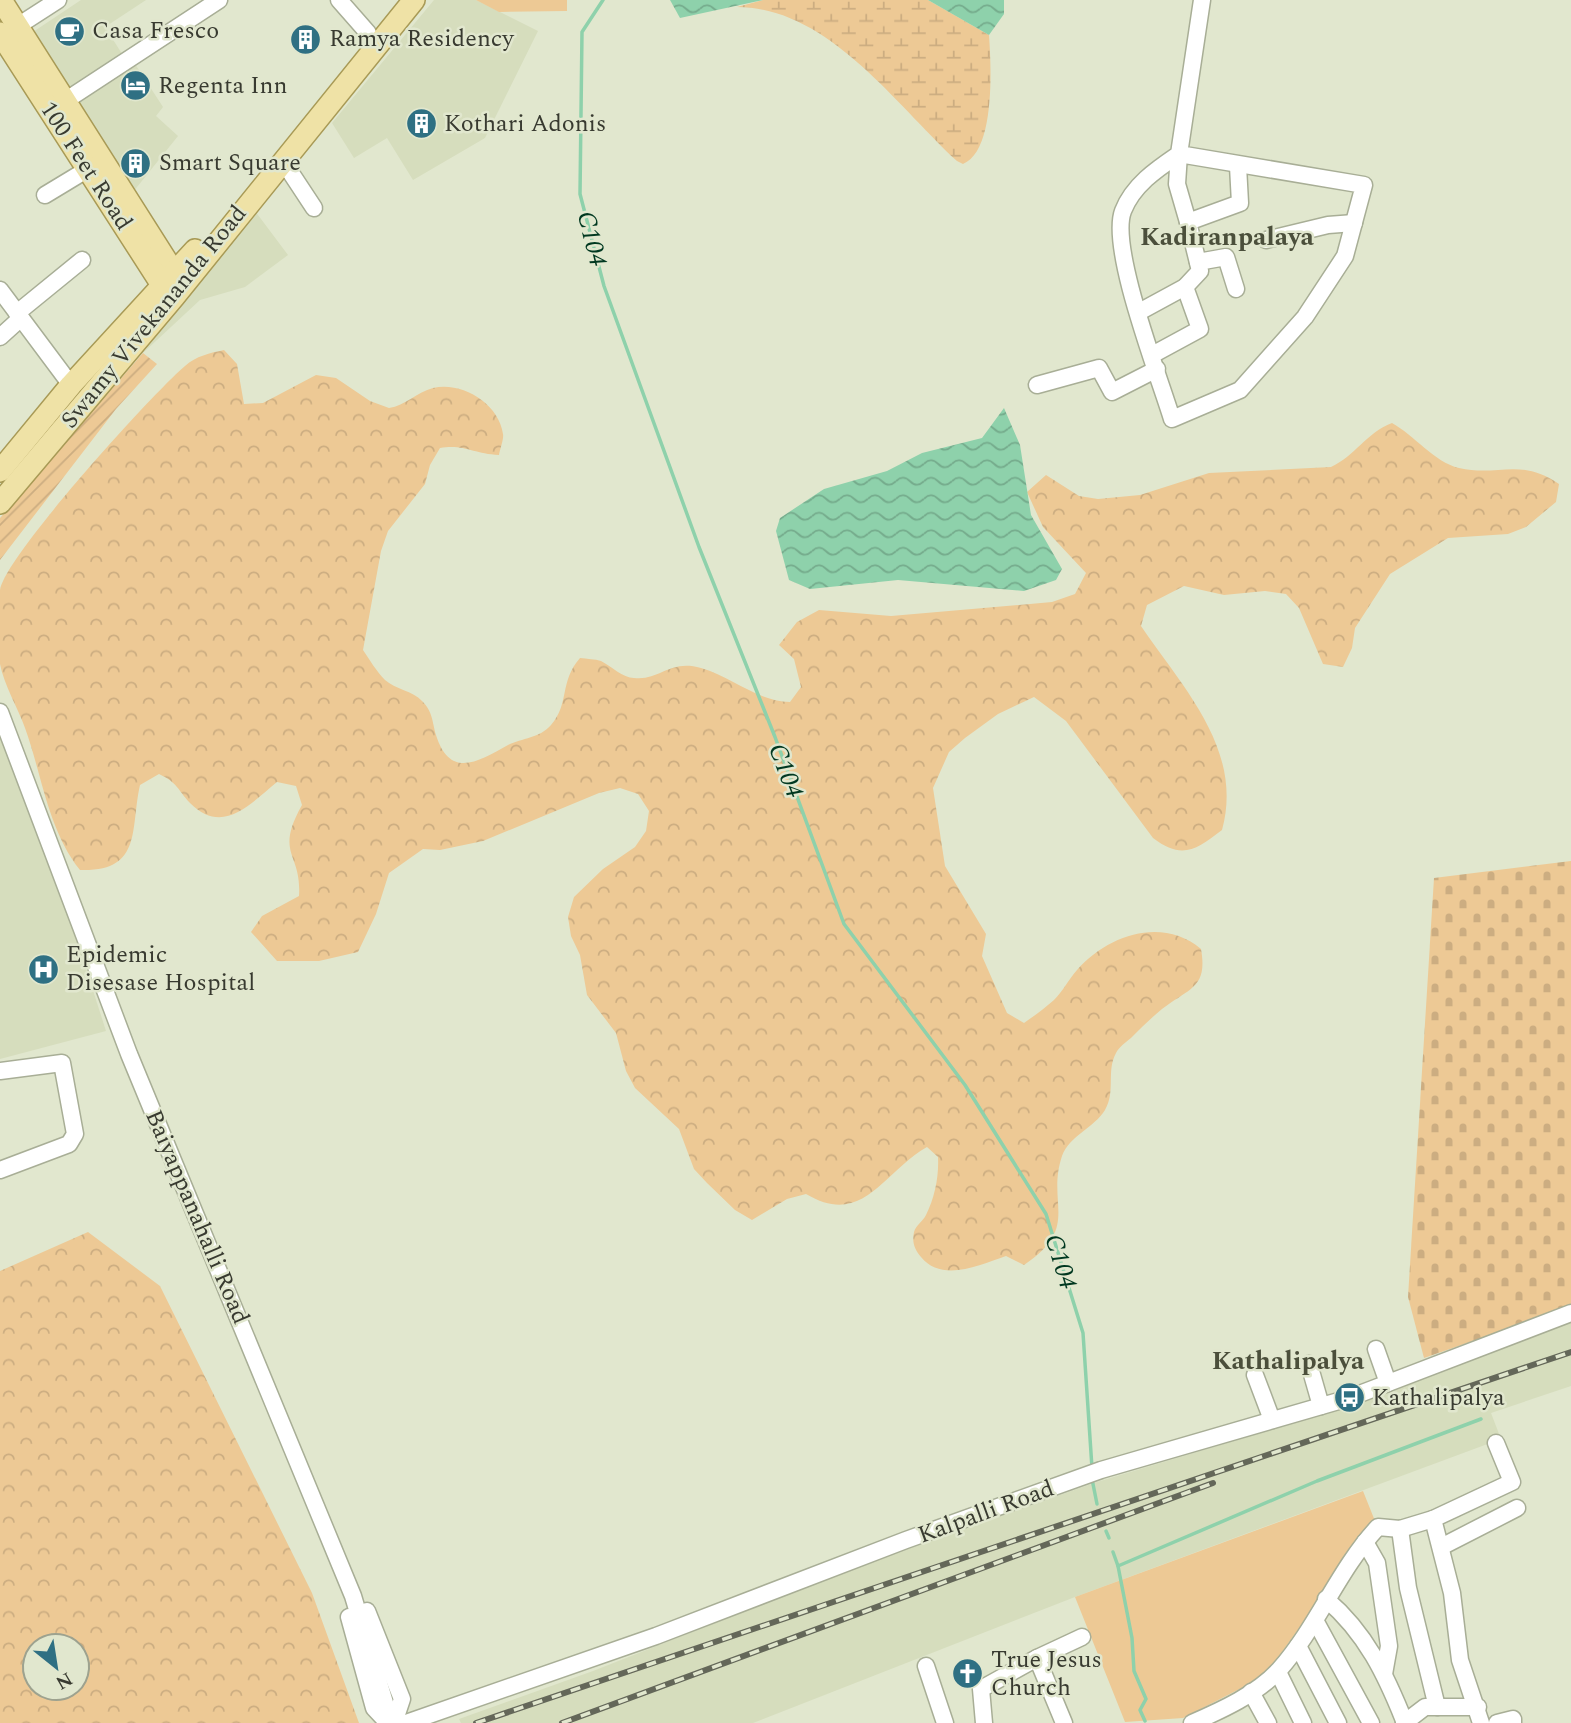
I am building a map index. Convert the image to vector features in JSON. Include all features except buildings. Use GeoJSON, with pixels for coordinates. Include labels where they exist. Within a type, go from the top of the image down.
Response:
{"type":"FeatureCollection","features":[{"type":"Feature","properties":{"kind":"main road","name":"100 Feet Road"},"geometry":{"type":"LineString","coordinates":[[1,0],[5,33],[88,169],[173,285]]}},
{"type":"Feature","properties":{"kind":"main road","name":"Swamy Vivekananda Road"},"geometry":{"type":"LineString","coordinates":[[0,503],[395,0]]}},
{"type":"Feature","properties":{"kind":"main road","name":"Swamy Vivekananda Road"},"geometry":{"type":"LineString","coordinates":[[0,471],[71,385],[173,285],[283,161],[414,0]]}},
{"type":"Feature","properties":{"kind":"main road","name":"100 Feet Road"},"geometry":{"type":"LineString","coordinates":[[5,33],[65,101],[173,285]]}},
{"type":"Feature","properties":{"kind":"street"},"geometry":{"type":"LineString","coordinates":[[5,33],[58,0]]}},
{"type":"Feature","properties":{"kind":"street"},"geometry":{"type":"LineString","coordinates":[[65,101],[219,0]]}},
{"type":"Feature","properties":{"kind":"street"},"geometry":{"type":"LineString","coordinates":[[339,0],[368,33]]}},
{"type":"Feature","properties":{"kind":"street"},"geometry":{"type":"LineString","coordinates":[[1139,312],[1185,287],[1200,271],[1177,184],[1202,0]]}},
{"type":"Feature","properties":{"kind":"street"},"geometry":{"type":"LineString","coordinates":[[1179,154],[1364,185],[1345,256],[1305,317],[1240,390],[1172,419],[1122,254],[1122,212],[1146,176],[1179,154]]}},
{"type":"Feature","properties":{"kind":"street"},"geometry":{"type":"LineString","coordinates":[[283,161],[314,208]]}},
{"type":"Feature","properties":{"kind":"street"},"geometry":{"type":"LineString","coordinates":[[1188,222],[1240,203],[1238,166]]}},
{"type":"Feature","properties":{"kind":"street"},"geometry":{"type":"LineString","coordinates":[[45,195],[88,169]]}},
{"type":"Feature","properties":{"kind":"street"},"geometry":{"type":"LineString","coordinates":[[1266,240],[1328,225],[1354,223]]}},
{"type":"Feature","properties":{"kind":"street"},"geometry":{"type":"LineString","coordinates":[[1198,262],[1226,257],[1236,289]]}},
{"type":"Feature","properties":{"kind":"street"},"geometry":{"type":"LineString","coordinates":[[0,337],[19,315],[82,260]]}},
{"type":"Feature","properties":{"kind":"street"},"geometry":{"type":"LineString","coordinates":[[1037,385],[1099,368],[1112,392],[1200,329],[1185,287]]}},
{"type":"Feature","properties":{"kind":"street"},"geometry":{"type":"LineString","coordinates":[[0,290],[71,385]]}},
{"type":"Feature","properties":{"kind":"street","name":"Baiyappanahalli Road"},"geometry":{"type":"LineString","coordinates":[[0,712],[129,1054],[353,1596],[396,1722]]}},
{"type":"Feature","properties":{"kind":"street"},"geometry":{"type":"LineString","coordinates":[[109,999],[132,1037],[402,1699],[417,1712],[428,1715]]}},
{"type":"Feature","properties":{"kind":"street"},"geometry":{"type":"LineString","coordinates":[[109,999],[117,1045],[344,1600],[374,1708],[396,1722],[402,1699]]}},
{"type":"Feature","properties":{"kind":"street"},"geometry":{"type":"LineString","coordinates":[[0,1072],[62,1063],[75,1134],[69,1144],[0,1170]]}},
{"type":"Feature","properties":{"kind":"street","name":"Kalpalli Road"},"geometry":{"type":"LineString","coordinates":[[396,1722],[428,1715],[656,1636],[1092,1474],[1321,1406],[1571,1313]]}},
{"type":"Feature","properties":{"kind":"street"},"geometry":{"type":"LineString","coordinates":[[1376,1349],[1388,1382]]}},
{"type":"Feature","properties":{"kind":"street"},"geometry":{"type":"LineString","coordinates":[[1310,1364],[1321,1406]]}},
{"type":"Feature","properties":{"kind":"street"},"geometry":{"type":"LineString","coordinates":[[1255,1375],[1272,1420]]}},
{"type":"Feature","properties":{"kind":"street"},"geometry":{"type":"LineString","coordinates":[[1197,1722],[1228,1716],[1251,1692],[1278,1672],[1316,1622],[1326,1599],[1378,1527],[1400,1529],[1433,1520],[1512,1482],[1496,1443]]}},
{"type":"Feature","properties":{"kind":"street"},"geometry":{"type":"LineString","coordinates":[[1441,1547],[1517,1508]]}},
{"type":"Feature","properties":{"kind":"street"},"geometry":{"type":"LineString","coordinates":[[1326,1599],[1348,1618],[1366,1640],[1405,1723],[1425,1707],[1479,1715],[1460,1660],[1452,1593],[1433,1520]]}},
{"type":"Feature","properties":{"kind":"street"},"geometry":{"type":"LineString","coordinates":[[1400,1529],[1408,1588],[1437,1707]]}},
{"type":"Feature","properties":{"kind":"street"},"geometry":{"type":"LineString","coordinates":[[1365,1542],[1377,1563],[1387,1632],[1389,1646],[1384,1674]]}},
{"type":"Feature","properties":{"kind":"street"},"geometry":{"type":"LineString","coordinates":[[1316,1622],[1371,1723]]}},
{"type":"Feature","properties":{"kind":"street"},"geometry":{"type":"LineString","coordinates":[[984,1723],[981,1689],[1082,1637]]}},
{"type":"Feature","properties":{"kind":"street"},"geometry":{"type":"LineString","coordinates":[[1298,1646],[1338,1723]]}},
{"type":"Feature","properties":{"kind":"street"},"geometry":{"type":"LineString","coordinates":[[1037,1658],[1064,1723]]}},
{"type":"Feature","properties":{"kind":"street"},"geometry":{"type":"LineString","coordinates":[[926,1666],[945,1723]]}},
{"type":"Feature","properties":{"kind":"street"},"geometry":{"type":"LineString","coordinates":[[1278,1672],[1303,1723]]}},
{"type":"Feature","properties":{"kind":"street"},"geometry":{"type":"LineString","coordinates":[[1251,1692],[1268,1723]]}},
{"type":"Feature","properties":{"kind":"street"},"geometry":{"type":"LineString","coordinates":[[1497,1723],[1513,1719],[1513,1723]]}},
{"type":"Feature","properties":{"kind":"shaded area"},"geometry":{"type":"Polygon","coordinates":[[[81,0],[146,0],[105,27],[124,57],[69,93],[30,34],[81,0]]]}},
{"type":"Feature","properties":{"kind":"shaded area"},"geometry":{"type":"Polygon","coordinates":[[[434,0],[476,0],[538,31],[485,138],[413,180],[387,138],[354,158],[332,123],[434,0]]]}},
{"type":"Feature","properties":{"kind":"shaded area"},"geometry":{"type":"Polygon","coordinates":[[[135,64],[163,107],[156,116],[178,136],[133,192],[75,102],[135,64]]]}},
{"type":"Feature","properties":{"kind":"shaded area"},"geometry":{"type":"Polygon","coordinates":[[[255,211],[288,255],[245,287],[200,300],[143,353],[255,211]]]}},
{"type":"Feature","properties":{"kind":"shaded area","name":"Epidemic Disesase Hospital"},"geometry":{"type":"Polygon","coordinates":[[[0,729],[57,878],[106,1031],[0,1059],[0,729]]]}},
{"type":"Feature","properties":{"kind":"shaded area"},"geometry":{"type":"Polygon","coordinates":[[[1571,1322],[1571,1386],[1491,1413],[1501,1439],[1075,1597],[753,1723],[461,1723],[459,1719],[593,1671],[873,1561],[1097,1482],[1354,1405],[1495,1347],[1571,1322]]]}},
{"type":"Feature","properties":{"kind":"green space"},"geometry":{"type":"Polygon","coordinates":[[[476,0],[567,0],[567,11],[499,12],[476,0]]]}},
{"type":"Feature","properties":{"kind":"green space"},"geometry":{"type":"Polygon","coordinates":[[[763,0],[928,0],[989,35],[989,106],[981,142],[974,156],[963,164],[957,161],[885,88],[831,41],[801,23],[770,11],[737,7],[763,0]]]}},
{"type":"Feature","properties":{"kind":"green space"},"geometry":{"type":"Polygon","coordinates":[[[224,350],[237,364],[244,404],[263,403],[316,375],[336,378],[370,401],[389,408],[433,388],[455,388],[466,391],[486,404],[500,423],[503,434],[499,455],[456,447],[440,448],[430,465],[425,484],[388,531],[381,551],[363,650],[385,680],[414,695],[426,705],[442,749],[449,758],[466,763],[486,757],[547,729],[561,709],[569,676],[580,658],[601,661],[621,674],[634,678],[651,676],[681,666],[701,668],[766,698],[790,702],[801,687],[794,659],[779,645],[797,622],[819,610],[891,616],[1052,602],[1075,594],[1086,573],[1043,527],[1027,492],[1046,475],[1079,496],[1098,499],[1140,495],[1209,473],[1331,467],[1392,423],[1450,465],[1473,470],[1532,471],[1559,484],[1556,502],[1526,527],[1508,534],[1448,538],[1390,574],[1355,628],[1352,648],[1343,667],[1323,664],[1299,608],[1286,594],[1265,591],[1224,595],[1184,586],[1147,605],[1141,626],[1206,721],[1225,773],[1227,801],[1222,830],[1196,847],[1189,850],[1172,849],[1153,838],[1066,721],[1034,697],[998,714],[949,752],[933,788],[945,866],[986,934],[982,956],[1007,1013],[1024,1023],[1054,1000],[1090,957],[1120,939],[1137,934],[1154,932],[1186,939],[1201,949],[1202,972],[1194,986],[1158,1012],[1116,1053],[1110,1096],[1105,1110],[1071,1142],[1062,1156],[1058,1173],[1057,1226],[1052,1239],[1024,1265],[1006,1256],[962,1270],[939,1269],[930,1265],[919,1254],[913,1242],[916,1227],[929,1208],[937,1179],[938,1157],[927,1147],[858,1201],[843,1205],[826,1203],[806,1194],[787,1199],[752,1220],[735,1210],[694,1169],[679,1129],[635,1088],[626,1071],[616,1033],[587,995],[580,955],[571,936],[568,917],[574,897],[603,869],[635,847],[646,831],[649,811],[638,794],[620,788],[599,793],[483,841],[440,850],[423,849],[389,873],[376,914],[358,952],[319,961],[277,961],[251,932],[262,916],[299,896],[297,870],[290,844],[294,821],[302,805],[296,786],[277,782],[236,813],[214,817],[190,803],[174,783],[159,774],[140,785],[133,832],[124,856],[115,864],[100,869],[80,870],[60,838],[25,728],[2,672],[0,590],[8,572],[52,511],[143,408],[189,363],[203,355],[224,350]]]}},
{"type":"Feature","properties":{"kind":"green space"},"geometry":{"type":"Polygon","coordinates":[[[143,353],[157,364],[116,409],[0,560],[0,518],[143,353]]]}},
{"type":"Feature","properties":{"kind":"green space"},"geometry":{"type":"Polygon","coordinates":[[[1571,861],[1571,1307],[1424,1358],[1408,1297],[1434,878],[1571,861]]]}},
{"type":"Feature","properties":{"kind":"green space"},"geometry":{"type":"Polygon","coordinates":[[[88,1232],[160,1286],[312,1593],[359,1723],[0,1723],[0,1271],[88,1232]]]}},
{"type":"Feature","properties":{"kind":"green space"},"geometry":{"type":"Polygon","coordinates":[[[1363,1491],[1375,1521],[1265,1676],[1183,1718],[1125,1722],[1075,1597],[1363,1491]]]}},
{"type":"Feature","properties":{"kind":"water"},"geometry":{"type":"Polygon","coordinates":[[[670,0],[763,0],[680,18],[670,0]]]}},
{"type":"Feature","properties":{"kind":"water"},"geometry":{"type":"Polygon","coordinates":[[[928,0],[1004,0],[1004,14],[989,35],[928,0]]]}},
{"type":"Feature","properties":{"kind":"water"},"geometry":{"type":"Polygon","coordinates":[[[1004,408],[1020,445],[1031,515],[1062,569],[1056,580],[1024,591],[898,580],[810,589],[789,580],[776,531],[780,518],[824,489],[887,471],[922,453],[982,438],[1004,408]]]}},
{"type":"Feature","properties":{"kind":"waterway","name":"C104"},"geometry":{"type":"LineString","coordinates":[[603,0],[582,32],[580,194],[604,286],[699,547],[775,737],[844,924],[965,1085],[1046,1214],[1083,1333],[1092,1468]]}},
{"type":"Feature","properties":{"kind":"waterway"},"geometry":{"type":"LineString","coordinates":[[1113,1552],[1118,1566],[1317,1481],[1481,1419]]}},
{"type":"Feature","properties":{"kind":"waterway","name":"C104"},"geometry":{"type":"LineString","coordinates":[[1092,1479],[1097,1504]]}},
{"type":"Feature","properties":{"kind":"waterway","name":"C104"},"geometry":{"type":"LineString","coordinates":[[1106,1531],[1109,1538]]}},
{"type":"Feature","properties":{"kind":"waterway","name":"C104"},"geometry":{"type":"LineString","coordinates":[[1118,1566],[1132,1638],[1134,1671],[1146,1699],[1140,1710],[1145,1721]]}},
{"type":"Feature","properties":{"kind":"railway"},"geometry":{"type":"LineString","coordinates":[[476,1723],[1571,1352]]}},
{"type":"Feature","properties":{"kind":"railway"},"geometry":{"type":"LineString","coordinates":[[562,1723],[1213,1483]]}},
{"type":"Feature","properties":{"kind":"place","name":"Casa Fresco"},"geometry":{"type":"Point","coordinates":[69,31]}},
{"type":"Feature","properties":{"kind":"place","name":"Ramya Residency"},"geometry":{"type":"Point","coordinates":[306,39]}},
{"type":"Feature","properties":{"kind":"place","name":"Regenta Inn"},"geometry":{"type":"Point","coordinates":[135,86]}},
{"type":"Feature","properties":{"kind":"place","name":"Kothari Adonis"},"geometry":{"type":"Point","coordinates":[421,124]}},
{"type":"Feature","properties":{"kind":"place","name":"Smart Square"},"geometry":{"type":"Point","coordinates":[136,163]}},
{"type":"Feature","properties":{"kind":"place","name":"Epidemic Disesase Hospital"},"geometry":{"type":"Point","coordinates":[43,969]}},
{"type":"Feature","properties":{"kind":"place","name":"Kathalipalya"},"geometry":{"type":"Point","coordinates":[1349,1398]}},
{"type":"Feature","properties":{"kind":"place","name":"True Jesus Church"},"geometry":{"type":"Point","coordinates":[968,1674]}},
{"type":"Feature","properties":{"kind":"district","name":"Kadiranpalaya"},"geometry":{"type":"Point","coordinates":[1227,237]}},
{"type":"Feature","properties":{"kind":"district","name":"Kathalipalya"},"geometry":{"type":"Point","coordinates":[1288,1361]}}]}
